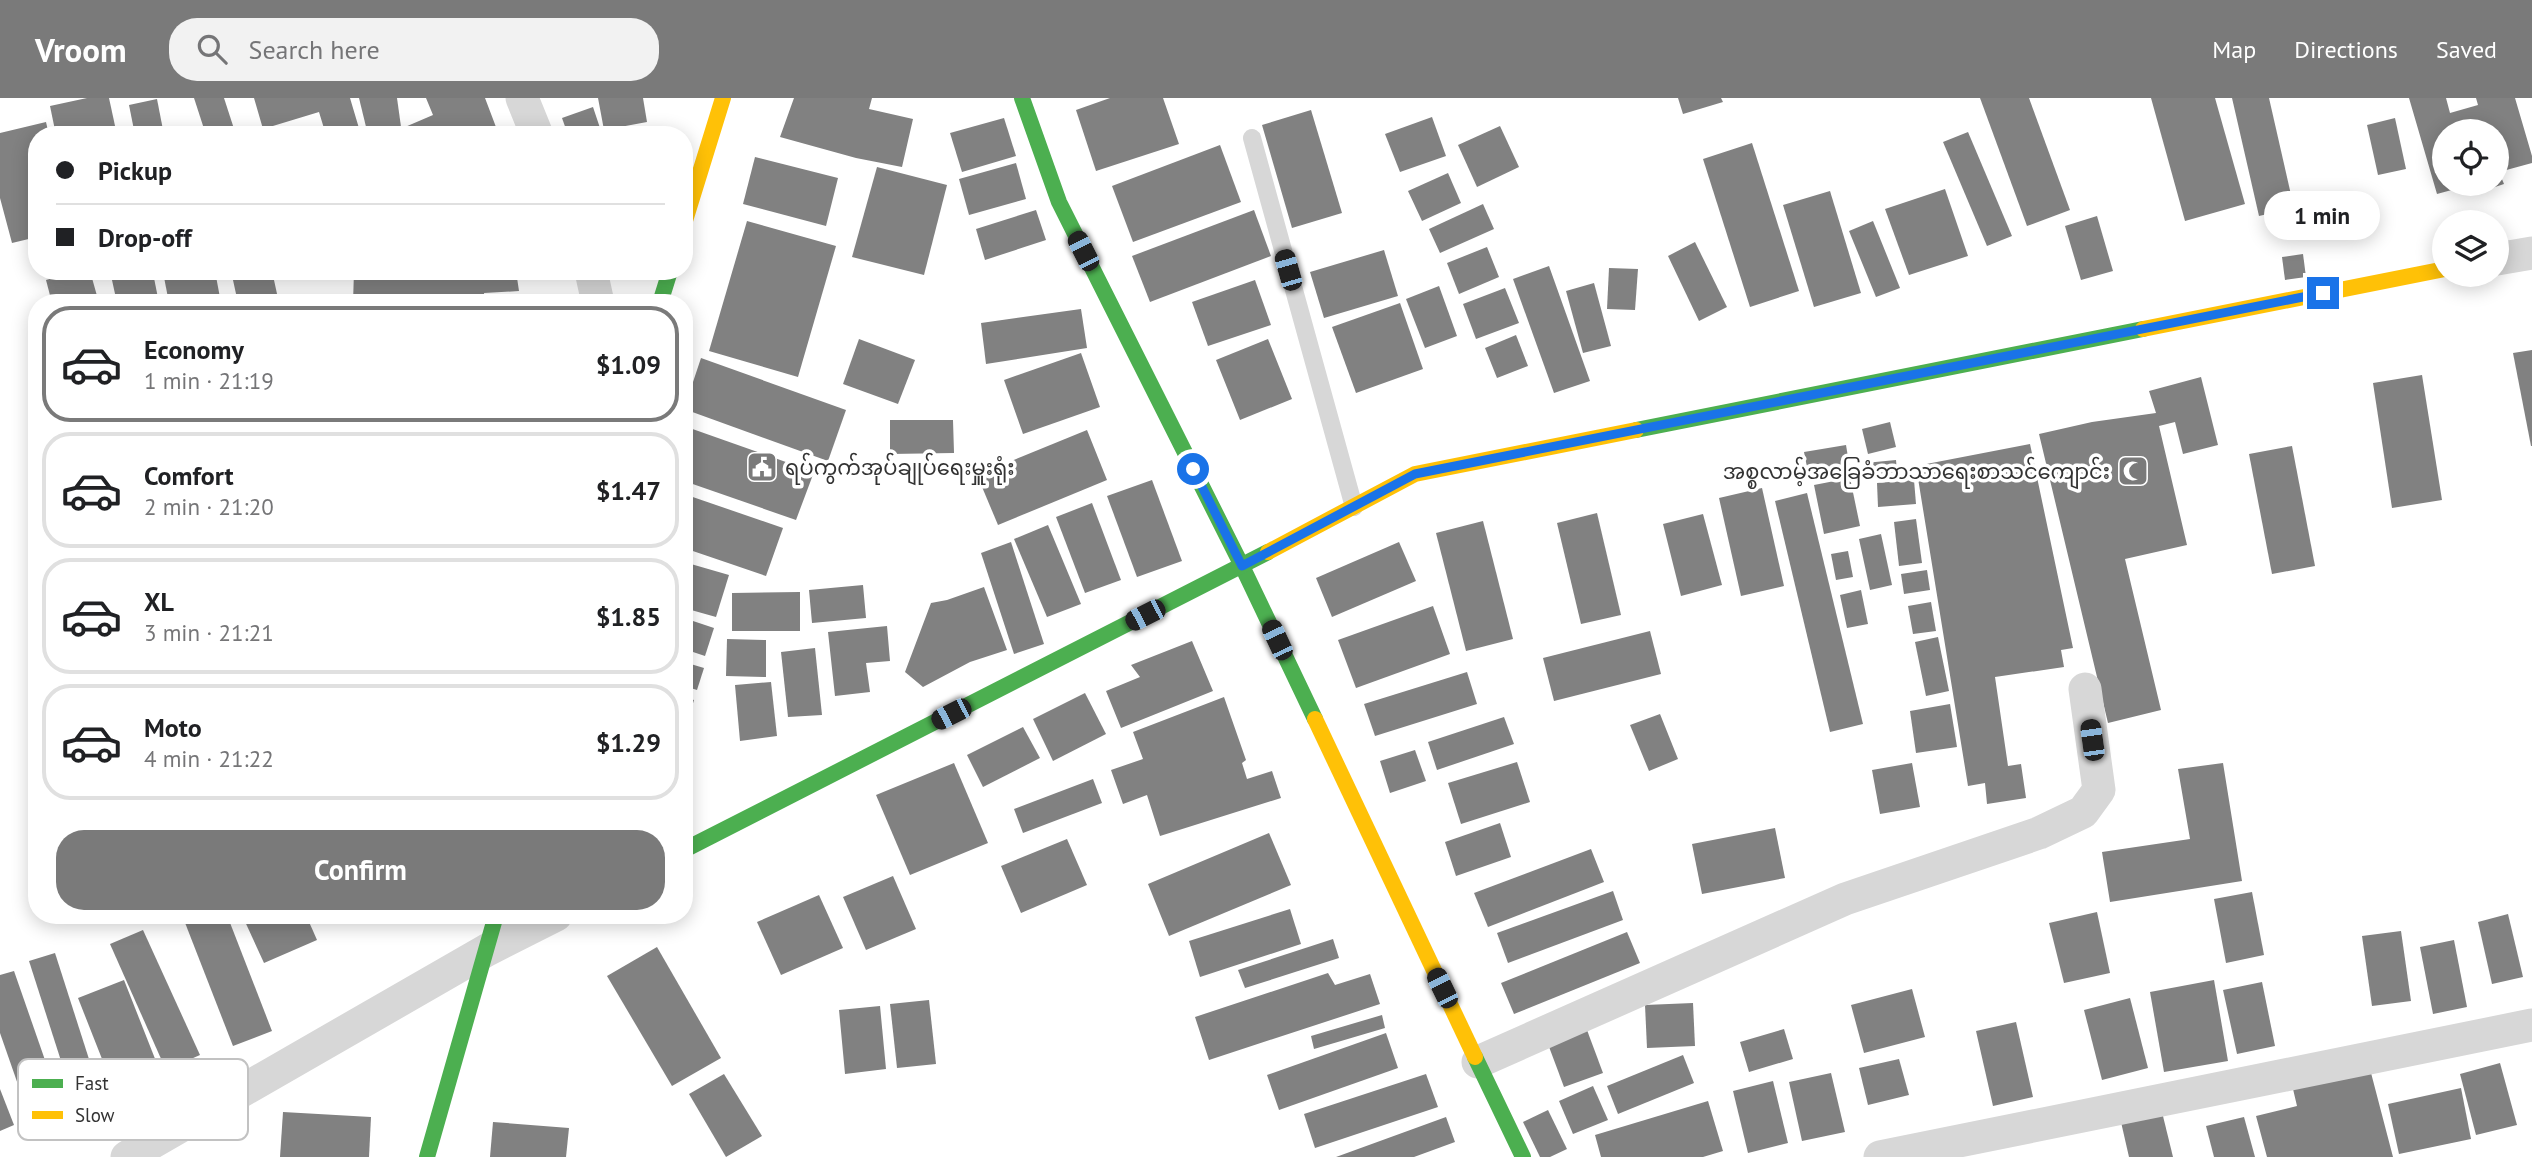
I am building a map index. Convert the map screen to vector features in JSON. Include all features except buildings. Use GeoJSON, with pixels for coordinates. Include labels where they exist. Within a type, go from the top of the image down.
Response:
{"type":"FeatureCollection","features":[{"type":"Feature","properties":{"kind":"street"},"geometry":{"type":"LineString","coordinates":[[522,98],[533,126]]}},
{"type":"Feature","properties":{"kind":"street"},"geometry":{"type":"LineString","coordinates":[[693,196],[723,98]]}},
{"type":"Feature","properties":{"kind":"street"},"geometry":{"type":"LineString","coordinates":[[1022,98],[1059,202],[1242,566],[1522,1157]]}},
{"type":"Feature","properties":{"kind":"street"},"geometry":{"type":"LineString","coordinates":[[2509,257],[2532,253]]}},
{"type":"Feature","properties":{"kind":"street"},"geometry":{"type":"LineString","coordinates":[[693,845],[1242,566],[1415,474],[2432,272]]}},
{"type":"Feature","properties":{"kind":"street"},"geometry":{"type":"LineString","coordinates":[[1478,1062],[1845,899],[2039,834],[2083,812],[2099,790],[2085,689]]}},
{"type":"Feature","properties":{"kind":"street"},"geometry":{"type":"LineString","coordinates":[[426,1157],[494,924]]}},
{"type":"Feature","properties":{"kind":"street"},"geometry":{"type":"LineString","coordinates":[[248,1087],[487,950],[538,924]]}},
{"type":"Feature","properties":{"kind":"street"},"geometry":{"type":"LineString","coordinates":[[1880,1157],[2532,1025]]}},
{"type":"Feature","properties":{"kind":"street"},"geometry":{"type":"LineString","coordinates":[[127,1157],[157,1140]]}},
{"type":"Feature","properties":{"kind":"lane"},"geometry":{"type":"LineString","coordinates":[[1252,138],[1354,507]]}},
{"type":"Feature","properties":{"kind":"traffic: fast"},"geometry":{"type":"LineString","coordinates":[[1022,98],[1059,202],[1242,566],[1315,719]]}},
{"type":"Feature","properties":{"kind":"traffic: fast"},"geometry":{"type":"LineString","coordinates":[[663,294],[667,280]]}},
{"type":"Feature","properties":{"kind":"traffic: fast"},"geometry":{"type":"LineString","coordinates":[[1636,430],[2143,329]]}},
{"type":"Feature","properties":{"kind":"traffic: fast"},"geometry":{"type":"LineString","coordinates":[[693,845],[1268,552]]}},
{"type":"Feature","properties":{"kind":"traffic: fast"},"geometry":{"type":"LineString","coordinates":[[427,1157],[493,924]]}},
{"type":"Feature","properties":{"kind":"traffic: fast"},"geometry":{"type":"LineString","coordinates":[[1475,1057],[1523,1157]]}},
{"type":"Feature","properties":{"kind":"traffic: slow"},"geometry":{"type":"LineString","coordinates":[[693,195],[723,98]]}},
{"type":"Feature","properties":{"kind":"traffic: slow"},"geometry":{"type":"LineString","coordinates":[[2143,329],[2432,272]]}},
{"type":"Feature","properties":{"kind":"traffic: slow"},"geometry":{"type":"LineString","coordinates":[[1268,552],[1415,474],[1636,430]]}},
{"type":"Feature","properties":{"kind":"traffic: slow"},"geometry":{"type":"LineString","coordinates":[[1315,719],[1475,1057]]}},
{"type":"Feature","properties":{"kind":"place","name":"ရပ်ကွက်အုပ်ချုပ်ရေးမှူးရုံး"},"geometry":{"type":"Point","coordinates":[762,467]}},
{"type":"Feature","properties":{"kind":"place","name":"အစ္စလာမ့်အခြေခံဘာသာရေးစာသင်ကျောင်း"},"geometry":{"type":"Point","coordinates":[2133,471]}},
{"type":"Feature","properties":{"kind":"route"},"geometry":{"type":"LineString","coordinates":[[1193,469],[1242,566],[1415,474],[2323,293]]}}]}
